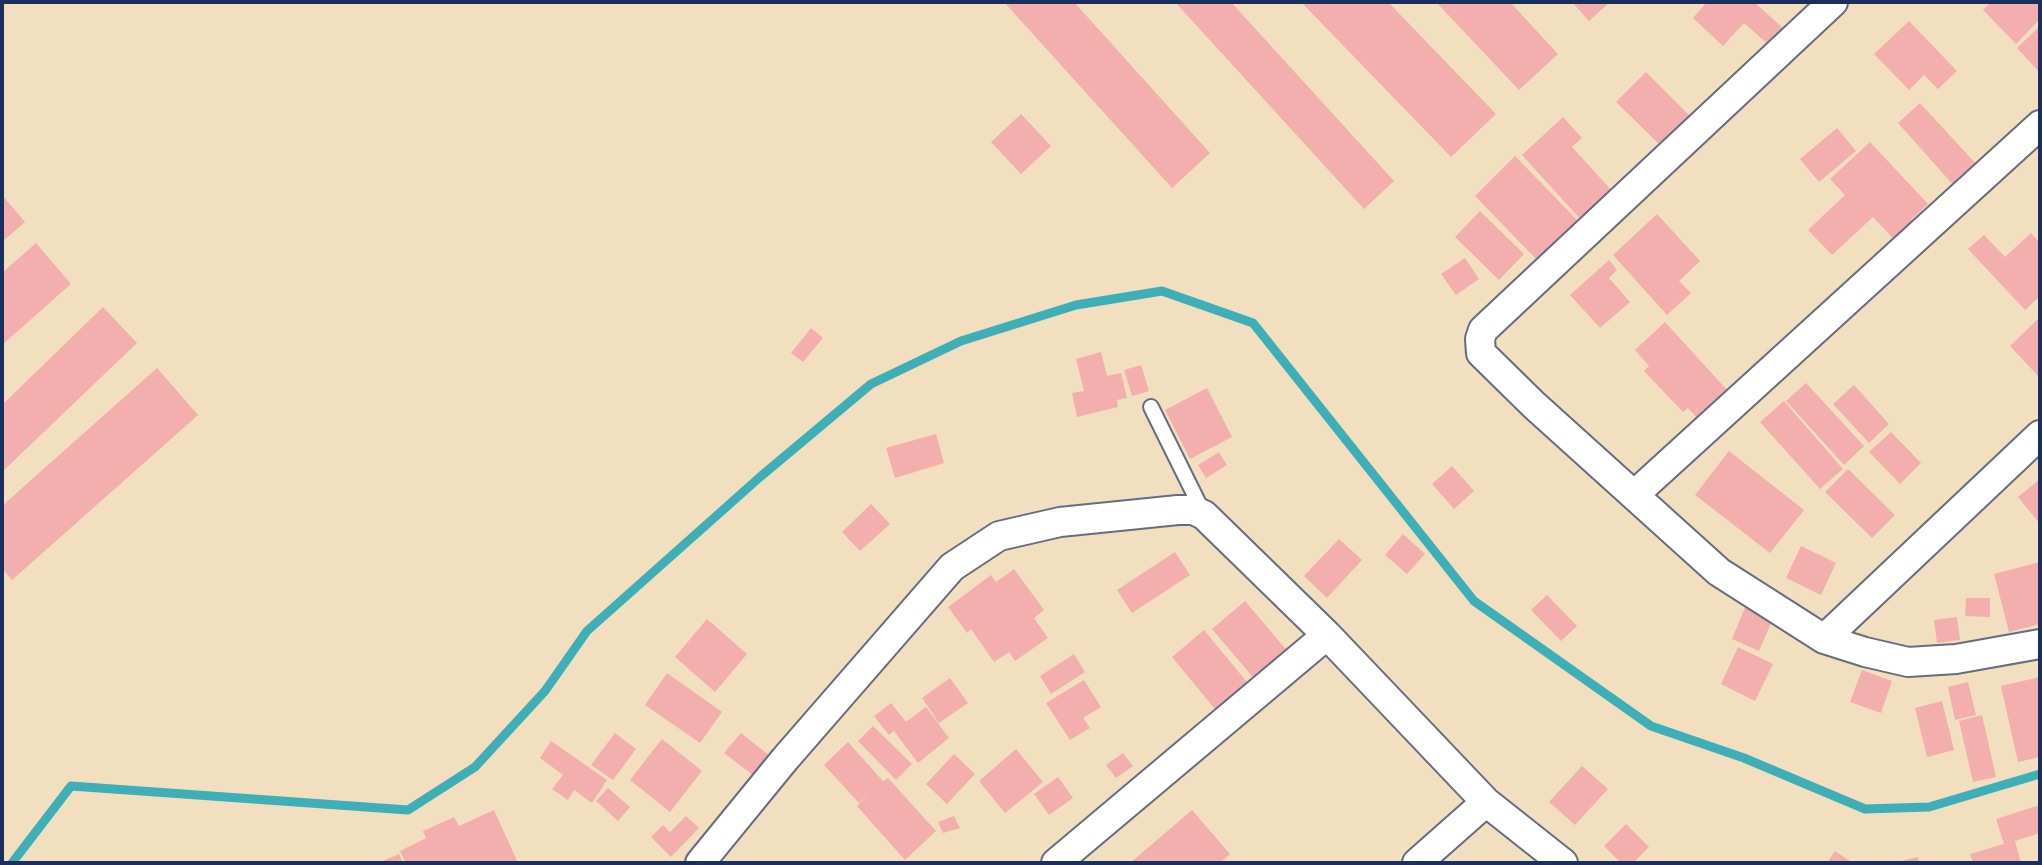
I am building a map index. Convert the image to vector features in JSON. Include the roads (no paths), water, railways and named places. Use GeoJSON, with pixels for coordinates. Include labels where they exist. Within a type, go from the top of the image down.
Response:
{"type":"FeatureCollection","features":[{"type":"Feature","properties":{"kind":"street"},"geometry":{"type":"LineString","coordinates":[[1833,2],[1483,330],[1480,339],[1481,353],[1719,572],[1824,639],[1908,662],[1956,659],[2040,644]]}},
{"type":"Feature","properties":{"kind":"street"},"geometry":{"type":"LineString","coordinates":[[1634,495],[2040,125]]}},
{"type":"Feature","properties":{"kind":"street"},"geometry":{"type":"LineString","coordinates":[[1824,639],[2040,435]]}},
{"type":"Feature","properties":{"kind":"street"},"geometry":{"type":"LineString","coordinates":[[700,863],[785,759],[952,567],[999,536],[1060,522],[1178,510],[1193,510],[1205,515],[1327,635],[1486,802],[1563,863]]}},
{"type":"Feature","properties":{"kind":"street"},"geometry":{"type":"LineString","coordinates":[[1056,863],[1327,635]]}},
{"type":"Feature","properties":{"kind":"street"},"geometry":{"type":"LineString","coordinates":[[1417,863],[1486,802]]}},
{"type":"Feature","properties":{"kind":"lane"},"geometry":{"type":"LineString","coordinates":[[1150,407],[1205,515]]}},
{"type":"Feature","properties":{"kind":"waterway"},"geometry":{"type":"LineString","coordinates":[[12,863],[71,786],[408,810],[475,767],[545,691],[587,631],[760,477],[871,384],[961,341],[1076,305],[1162,291],[1253,323],[1474,601],[1651,726],[1744,758],[1865,809],[1929,807],[2040,774]]}}]}
